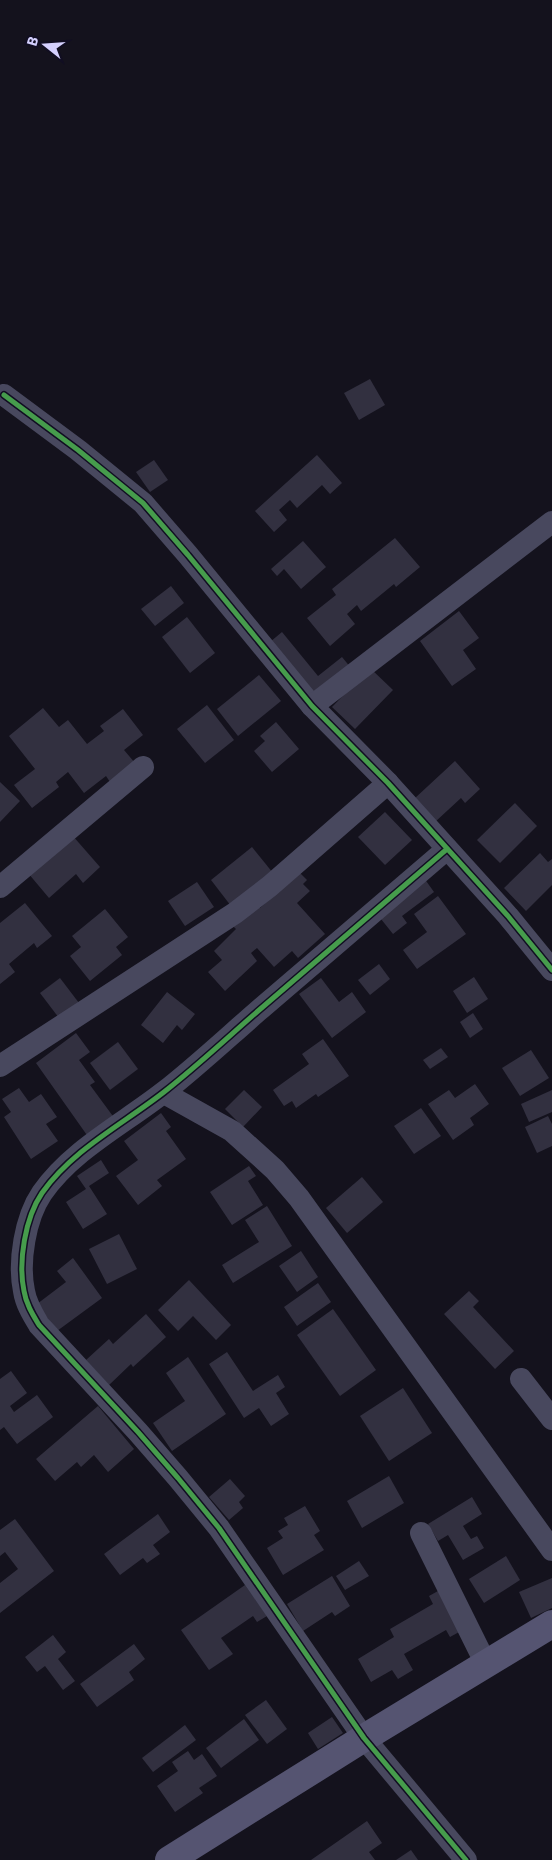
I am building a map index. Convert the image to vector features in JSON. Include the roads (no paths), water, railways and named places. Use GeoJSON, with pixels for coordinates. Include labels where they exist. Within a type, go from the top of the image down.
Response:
{"type":"FeatureCollection","features":[{"type":"Feature","properties":{"kind":"street"},"geometry":{"type":"LineString","coordinates":[[4,395],[78,450],[143,503],[188,554],[312,706],[388,783],[508,916],[552,970]]}},
{"type":"Feature","properties":{"kind":"street"},"geometry":{"type":"LineString","coordinates":[[312,706],[552,522]]}},
{"type":"Feature","properties":{"kind":"street"},"geometry":{"type":"LineString","coordinates":[[0,887],[143,767]]}},
{"type":"Feature","properties":{"kind":"street"},"geometry":{"type":"LineString","coordinates":[[0,1066],[234,913],[270,886],[388,783]]}},
{"type":"Feature","properties":{"kind":"street"},"geometry":{"type":"LineString","coordinates":[[447,849],[164,1092],[82,1152],[60,1172],[42,1194],[30,1219],[23,1246],[24,1291],[30,1310],[39,1325],[138,1432],[219,1528],[364,1738],[466,1860]]}},
{"type":"Feature","properties":{"kind":"street"},"geometry":{"type":"LineString","coordinates":[[164,1092],[232,1131],[276,1170],[300,1198],[552,1550]]}},
{"type":"Feature","properties":{"kind":"street"},"geometry":{"type":"LineString","coordinates":[[521,1379],[552,1418]]}},
{"type":"Feature","properties":{"kind":"street"},"geometry":{"type":"LineString","coordinates":[[421,1533],[486,1664]]}},
{"type":"Feature","properties":{"kind":"street"},"geometry":{"type":"LineString","coordinates":[[169,1860],[364,1738],[552,1624]]}}]}
